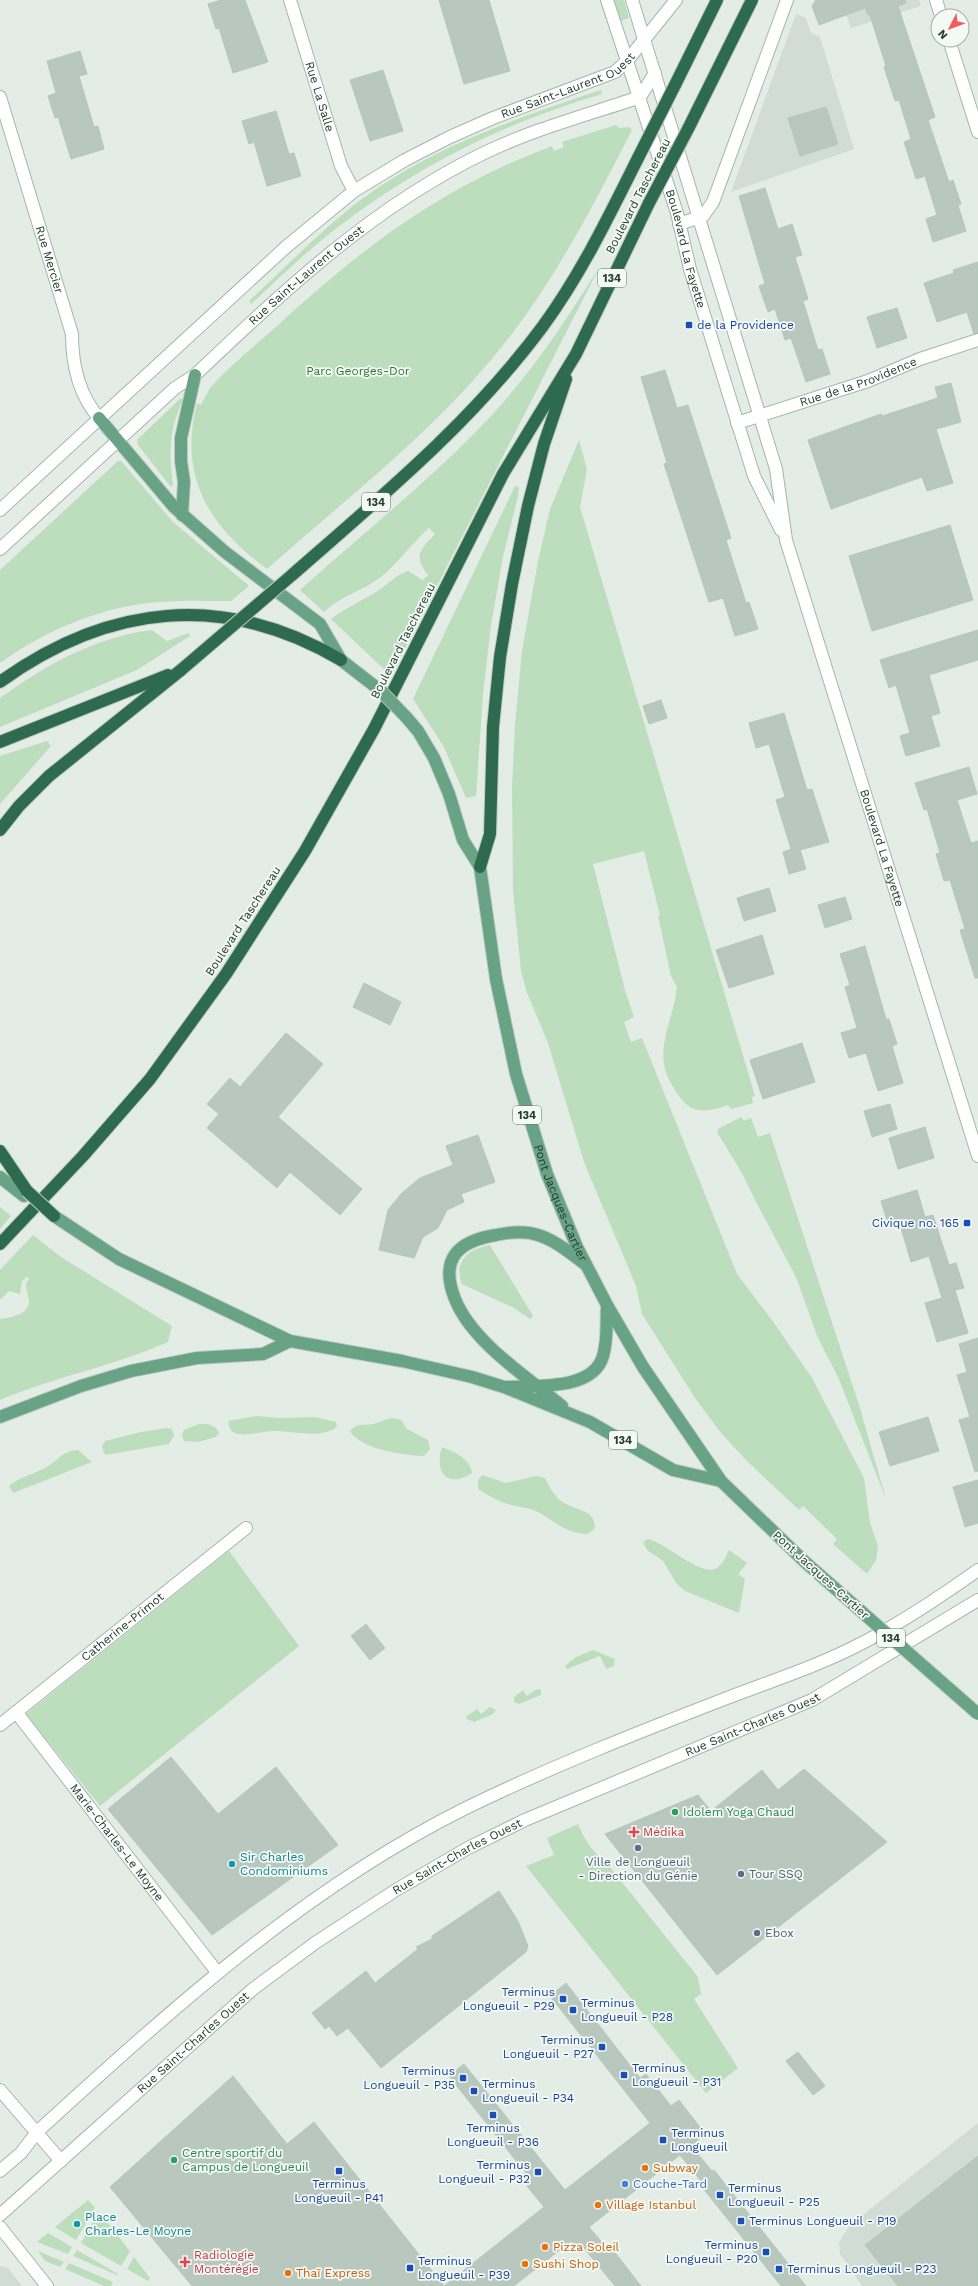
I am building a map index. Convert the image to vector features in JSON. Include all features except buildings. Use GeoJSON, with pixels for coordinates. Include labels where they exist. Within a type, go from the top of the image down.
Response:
{"type":"FeatureCollection","features":[{"type":"Feature","properties":{"kind":"highway","name":"Boulevard Taschereau"},"geometry":{"type":"LineString","coordinates":[[0,742],[181,670],[430,454],[468,415],[506,373],[542,326],[580,271],[717,0]]}},
{"type":"Feature","properties":{"kind":"highway","name":"Boulevard Taschereau"},"geometry":{"type":"LineString","coordinates":[[0,1244],[83,1156],[150,1079],[246,943],[305,851],[356,764],[503,474],[576,354],[649,203],[688,129],[752,0]]}},
{"type":"Feature","properties":{"kind":"highway"},"geometry":{"type":"LineString","coordinates":[[480,867],[490,834],[493,727],[501,651],[512,584],[528,506],[544,444],[576,354]]}},
{"type":"Feature","properties":{"kind":"highway"},"geometry":{"type":"LineString","coordinates":[[0,682],[40,656],[93,631],[144,618],[178,614],[213,616],[271,627],[308,642],[341,660]]}},
{"type":"Feature","properties":{"kind":"highway"},"geometry":{"type":"LineString","coordinates":[[0,830],[19,806],[49,776],[181,670]]}},
{"type":"Feature","properties":{"kind":"highway"},"geometry":{"type":"LineString","coordinates":[[0,1151],[25,1194],[54,1216]]}},
{"type":"Feature","properties":{"kind":"main road"},"geometry":{"type":"LineString","coordinates":[[182,515],[184,482],[181,461],[181,438],[195,375]]}},
{"type":"Feature","properties":{"kind":"main road"},"geometry":{"type":"LineString","coordinates":[[99,418],[118,439],[157,488],[182,515],[225,552],[320,624],[341,660],[381,691],[407,718],[422,738],[434,758],[449,794],[463,840],[480,867]]}},
{"type":"Feature","properties":{"kind":"main road","name":"Pont Jacques-Cartier"},"geometry":{"type":"LineString","coordinates":[[480,867],[496,979],[516,1074],[546,1174],[585,1264],[606,1305],[653,1384],[721,1481],[806,1562],[978,1714]]}},
{"type":"Feature","properties":{"kind":"main road"},"geometry":{"type":"LineString","coordinates":[[0,1177],[25,1194]]}},
{"type":"Feature","properties":{"kind":"main road"},"geometry":{"type":"LineString","coordinates":[[54,1216],[119,1259],[290,1341]]}},
{"type":"Feature","properties":{"kind":"main road"},"geometry":{"type":"LineString","coordinates":[[572,1414],[484,1341],[467,1322],[452,1291],[450,1276],[451,1262],[462,1247],[472,1240],[516,1232],[543,1237],[585,1264]]}},
{"type":"Feature","properties":{"kind":"main road"},"geometry":{"type":"LineString","coordinates":[[504,1387],[578,1380],[590,1375],[601,1363],[605,1348],[606,1305]]}},
{"type":"Feature","properties":{"kind":"main road"},"geometry":{"type":"LineString","coordinates":[[0,1417],[67,1391],[131,1371],[197,1358],[263,1354],[290,1341]]}},
{"type":"Feature","properties":{"kind":"main road","name":"134"},"geometry":{"type":"LineString","coordinates":[[290,1341],[402,1361],[472,1377],[504,1387],[572,1414],[625,1441],[673,1470],[721,1481]]}},
{"type":"Feature","properties":{"kind":"street","name":"Rue La Salle"},"geometry":{"type":"LineString","coordinates":[[290,0],[341,166],[354,191]]}},
{"type":"Feature","properties":{"kind":"street","name":"Boulevard La Fayette"},"geometry":{"type":"LineString","coordinates":[[607,0],[640,97],[679,224],[690,269],[754,476],[786,540],[978,1156]]}},
{"type":"Feature","properties":{"kind":"street","name":"Boulevard La Fayette"},"geometry":{"type":"LineString","coordinates":[[632,0],[776,469],[786,540]]}},
{"type":"Feature","properties":{"kind":"street"},"geometry":{"type":"LineString","coordinates":[[644,38],[676,0]]}},
{"type":"Feature","properties":{"kind":"street"},"geometry":{"type":"LineString","coordinates":[[679,224],[699,218],[709,210],[787,0]]}},
{"type":"Feature","properties":{"kind":"street","name":"Rue Saint-Laurent Ouest"},"geometry":{"type":"LineString","coordinates":[[0,510],[290,243],[354,191],[405,160],[498,115],[606,77],[627,61],[644,38]]}},
{"type":"Feature","properties":{"kind":"street"},"geometry":{"type":"LineString","coordinates":[[951,48],[978,132]]}},
{"type":"Feature","properties":{"kind":"street"},"geometry":{"type":"LineString","coordinates":[[640,97],[655,73]]}},
{"type":"Feature","properties":{"kind":"street","name":"Rue Mercier"},"geometry":{"type":"LineString","coordinates":[[0,97],[72,334],[72,358],[86,402],[99,418]]}},
{"type":"Feature","properties":{"kind":"street","name":"Rue Saint-Laurent Ouest"},"geometry":{"type":"LineString","coordinates":[[0,549],[118,439],[175,388],[195,375],[326,256],[410,193],[460,166],[520,137],[560,122],[640,97]]}},
{"type":"Feature","properties":{"kind":"street","name":"Rue de la Providence"},"geometry":{"type":"LineString","coordinates":[[737,423],[868,381],[920,359],[978,340]]}},
{"type":"Feature","properties":{"kind":"street","name":"Catherine-Primot"},"geometry":{"type":"LineString","coordinates":[[0,1725],[246,1528]]}},
{"type":"Feature","properties":{"kind":"street"},"geometry":{"type":"LineString","coordinates":[[0,2171],[21,2153],[37,2132],[217,1972],[317,1896],[368,1863],[428,1828],[507,1788],[728,1698],[798,1673],[840,1654],[877,1635],[978,1570]]}},
{"type":"Feature","properties":{"kind":"street","name":"Rue Saint-Charles Ouest"},"geometry":{"type":"LineString","coordinates":[[0,2215],[253,1989],[315,1943],[396,1890],[468,1848],[519,1823],[812,1700],[978,1600]]}},
{"type":"Feature","properties":{"kind":"street","name":"Marie-Charles-Le Moyne"},"geometry":{"type":"LineString","coordinates":[[16,1712],[217,1972]]}},
{"type":"Feature","properties":{"kind":"street"},"geometry":{"type":"LineString","coordinates":[[0,2090],[61,2161]]}},
{"type":"Feature","properties":{"kind":"street"},"geometry":{"type":"LineString","coordinates":[[0,2227],[47,2286]]}},
{"type":"Feature","properties":{"kind":"shaded area"},"geometry":{"type":"Polygon","coordinates":[[[841,0],[919,0],[921,6],[851,28],[841,0]]]}},
{"type":"Feature","properties":{"kind":"shaded area"},"geometry":{"type":"Polygon","coordinates":[[[796,14],[806,18],[811,33],[820,37],[854,149],[731,192],[796,14]]]}},
{"type":"Feature","properties":{"kind":"shaded area"},"geometry":{"type":"Polygon","coordinates":[[[978,2123],[978,2286],[862,2286],[840,2254],[839,2243],[849,2226],[978,2123]]]}},
{"type":"Feature","properties":{"kind":"shaded area"},"geometry":{"type":"Polygon","coordinates":[[[0,2266],[8,2268],[22,2286],[0,2286],[0,2266]]]}},
{"type":"Feature","properties":{"kind":"green space"},"geometry":{"type":"Polygon","coordinates":[[[614,0],[624,0],[629,18],[621,21],[614,0]]]}},
{"type":"Feature","properties":{"kind":"green space"},"geometry":{"type":"Polygon","coordinates":[[[601,90],[602,94],[566,105],[497,132],[431,165],[399,184],[338,227],[304,255],[251,304],[249,301],[304,248],[347,210],[389,180],[477,135],[539,111],[601,90]]]}},
{"type":"Feature","properties":{"kind":"green space","name":"Parc Georges-Dor"},"geometry":{"type":"Polygon","coordinates":[[[616,125],[619,128],[629,127],[632,130],[568,250],[550,279],[511,335],[465,390],[411,443],[267,569],[247,553],[214,517],[203,498],[196,477],[192,455],[192,430],[197,403],[201,405],[210,388],[226,371],[341,270],[373,245],[439,200],[474,181],[552,146],[554,151],[564,147],[562,142],[616,125]]]}},
{"type":"Feature","properties":{"kind":"green space"},"geometry":{"type":"Polygon","coordinates":[[[600,266],[391,676],[331,619],[373,594],[396,577],[408,571],[423,580],[428,575],[423,568],[420,553],[425,544],[435,534],[429,528],[381,577],[330,606],[324,612],[300,590],[421,484],[490,417],[521,381],[549,344],[600,266]]]}},
{"type":"Feature","properties":{"kind":"green space"},"geometry":{"type":"Polygon","coordinates":[[[181,398],[183,400],[178,410],[171,442],[173,485],[171,487],[138,445],[137,440],[181,398]]]}},
{"type":"Feature","properties":{"kind":"green space"},"geometry":{"type":"Polygon","coordinates":[[[579,440],[587,469],[580,507],[755,1096],[752,1097],[753,1103],[731,1109],[728,1105],[707,1110],[695,1109],[684,1102],[667,1076],[663,1059],[665,1038],[676,997],[677,987],[671,976],[658,916],[660,915],[644,851],[593,864],[625,990],[634,1017],[624,1022],[631,1042],[642,1038],[737,1274],[774,1323],[812,1378],[864,1478],[870,1523],[878,1546],[876,1560],[867,1574],[833,1544],[837,1539],[803,1506],[799,1510],[747,1461],[721,1433],[695,1398],[642,1314],[636,1286],[584,1162],[548,1043],[527,993],[521,971],[513,891],[512,787],[515,725],[522,651],[538,561],[550,509],[579,440]]]}},
{"type":"Feature","properties":{"kind":"green space"},"geometry":{"type":"Polygon","coordinates":[[[118,461],[121,461],[173,522],[249,586],[231,601],[187,601],[140,604],[97,614],[56,630],[18,651],[0,663],[0,570],[118,461]]]}},
{"type":"Feature","properties":{"kind":"green space"},"geometry":{"type":"Polygon","coordinates":[[[515,486],[519,487],[518,496],[503,557],[491,625],[483,694],[476,796],[466,798],[444,747],[413,699],[515,486]]]}},
{"type":"Feature","properties":{"kind":"green space"},"geometry":{"type":"Polygon","coordinates":[[[152,630],[167,641],[189,633],[190,636],[137,670],[0,727],[0,698],[35,674],[72,654],[91,646],[111,639],[152,630]]]}},
{"type":"Feature","properties":{"kind":"green space"},"geometry":{"type":"Polygon","coordinates":[[[47,741],[51,746],[0,804],[0,756],[47,741]]]}},
{"type":"Feature","properties":{"kind":"green space"},"geometry":{"type":"Polygon","coordinates":[[[741,1117],[744,1121],[751,1118],[758,1137],[770,1133],[859,1405],[886,1499],[838,1377],[818,1338],[796,1277],[742,1173],[717,1132],[718,1129],[741,1117]]]}},
{"type":"Feature","properties":{"kind":"green space"},"geometry":{"type":"Polygon","coordinates":[[[0,1207],[11,1216],[0,1229],[0,1207]]]}},
{"type":"Feature","properties":{"kind":"green space"},"geometry":{"type":"Polygon","coordinates":[[[33,1235],[61,1257],[172,1326],[168,1342],[127,1358],[41,1385],[0,1400],[0,1319],[9,1318],[27,1309],[29,1300],[26,1284],[29,1278],[27,1277],[22,1281],[20,1294],[9,1291],[0,1300],[0,1270],[33,1235]]]}},
{"type":"Feature","properties":{"kind":"green space"},"geometry":{"type":"Polygon","coordinates":[[[490,1245],[533,1316],[530,1319],[514,1308],[462,1284],[460,1269],[461,1263],[465,1257],[482,1247],[490,1245]]]}},
{"type":"Feature","properties":{"kind":"green space"},"geometry":{"type":"Polygon","coordinates":[[[256,1416],[280,1418],[315,1417],[336,1422],[337,1427],[330,1431],[314,1434],[269,1431],[253,1434],[237,1434],[230,1428],[228,1421],[256,1416]]]}},
{"type":"Feature","properties":{"kind":"green space"},"geometry":{"type":"Polygon","coordinates":[[[392,1418],[401,1420],[407,1429],[428,1440],[430,1449],[424,1456],[395,1453],[373,1447],[363,1443],[350,1431],[358,1425],[378,1423],[392,1418]]]}},
{"type":"Feature","properties":{"kind":"green space"},"geometry":{"type":"Polygon","coordinates":[[[199,1424],[208,1424],[216,1428],[219,1433],[216,1437],[198,1442],[184,1441],[182,1435],[184,1430],[199,1424]]]}},
{"type":"Feature","properties":{"kind":"green space"},"geometry":{"type":"Polygon","coordinates":[[[167,1428],[172,1429],[174,1435],[169,1444],[105,1455],[102,1447],[105,1441],[141,1432],[167,1428]]]}},
{"type":"Feature","properties":{"kind":"green space"},"geometry":{"type":"Polygon","coordinates":[[[442,1447],[461,1456],[468,1463],[472,1473],[463,1478],[456,1479],[449,1478],[445,1475],[441,1470],[440,1464],[442,1447]]]}},
{"type":"Feature","properties":{"kind":"green space"},"geometry":{"type":"Polygon","coordinates":[[[78,1450],[92,1462],[13,1493],[9,1486],[13,1483],[48,1466],[67,1452],[78,1450]]]}},
{"type":"Feature","properties":{"kind":"green space"},"geometry":{"type":"Polygon","coordinates":[[[482,1475],[506,1483],[536,1476],[545,1478],[552,1491],[561,1501],[588,1513],[592,1517],[595,1528],[588,1534],[579,1533],[560,1526],[536,1511],[496,1500],[478,1489],[478,1480],[482,1475]]]}},
{"type":"Feature","properties":{"kind":"green space"},"geometry":{"type":"Polygon","coordinates":[[[648,1539],[656,1542],[693,1564],[710,1570],[717,1568],[723,1562],[729,1550],[747,1563],[738,1574],[745,1579],[739,1613],[685,1591],[677,1584],[663,1561],[647,1550],[643,1542],[648,1539]]]}},
{"type":"Feature","properties":{"kind":"green space"},"geometry":{"type":"Polygon","coordinates":[[[229,1551],[299,1646],[100,1806],[26,1714],[229,1551]]]}},
{"type":"Feature","properties":{"kind":"green space"},"geometry":{"type":"Polygon","coordinates":[[[593,1650],[615,1659],[614,1666],[606,1669],[600,1656],[567,1669],[565,1666],[576,1657],[593,1650]]]}},
{"type":"Feature","properties":{"kind":"green space"},"geometry":{"type":"Polygon","coordinates":[[[537,1689],[541,1690],[541,1695],[519,1704],[514,1702],[514,1697],[523,1690],[527,1696],[537,1689]]]}},
{"type":"Feature","properties":{"kind":"green space"},"geometry":{"type":"Polygon","coordinates":[[[490,1707],[496,1710],[493,1714],[474,1722],[466,1717],[477,1709],[481,1714],[490,1707]]]}},
{"type":"Feature","properties":{"kind":"green space"},"geometry":{"type":"Polygon","coordinates":[[[578,1824],[592,1849],[605,1861],[698,1977],[701,1994],[694,1999],[738,2068],[706,2093],[526,1866],[554,1855],[547,1838],[578,1824]]]}},
{"type":"Feature","properties":{"kind":"green space"},"geometry":{"type":"Polygon","coordinates":[[[88,2200],[95,2208],[76,2240],[55,2227],[88,2200]]]}},
{"type":"Feature","properties":{"kind":"green space"},"geometry":{"type":"Polygon","coordinates":[[[99,2212],[130,2251],[121,2266],[81,2243],[99,2212]]]}},
{"type":"Feature","properties":{"kind":"green space"},"geometry":{"type":"Polygon","coordinates":[[[48,2233],[72,2247],[68,2254],[37,2242],[48,2233]]]}},
{"type":"Feature","properties":{"kind":"green space"},"geometry":{"type":"Polygon","coordinates":[[[77,2250],[118,2274],[117,2275],[73,2256],[77,2250]]]}},
{"type":"Feature","properties":{"kind":"green space"},"geometry":{"type":"Polygon","coordinates":[[[38,2251],[64,2262],[60,2267],[45,2261],[38,2251]]]}},
{"type":"Feature","properties":{"kind":"green space"},"geometry":{"type":"Polygon","coordinates":[[[134,2257],[150,2278],[148,2281],[127,2269],[134,2257]]]}},
{"type":"Feature","properties":{"kind":"green space"},"geometry":{"type":"Polygon","coordinates":[[[69,2263],[113,2282],[111,2286],[104,2286],[65,2269],[69,2263]]]}},
{"type":"Feature","properties":{"kind":"place","name":"de la Providence"},"geometry":{"type":"Point","coordinates":[689,325]}},
{"type":"Feature","properties":{"kind":"place","name":"Civique no. 165"},"geometry":{"type":"Point","coordinates":[967,1223]}},
{"type":"Feature","properties":{"kind":"place","name":"Idolem Yoga Chaud"},"geometry":{"type":"Point","coordinates":[675,1812]}},
{"type":"Feature","properties":{"kind":"place","name":"Médika"},"geometry":{"type":"Point","coordinates":[634,1832]}},
{"type":"Feature","properties":{"kind":"place","name":"Ville de Longueuil - Direction du Génie"},"geometry":{"type":"Point","coordinates":[638,1848]}},
{"type":"Feature","properties":{"kind":"place","name":"Sir Charles Condominiums"},"geometry":{"type":"Point","coordinates":[232,1864]}},
{"type":"Feature","properties":{"kind":"place","name":"Tour SSQ"},"geometry":{"type":"Point","coordinates":[741,1874]}},
{"type":"Feature","properties":{"kind":"place","name":"Ebox"},"geometry":{"type":"Point","coordinates":[757,1933]}},
{"type":"Feature","properties":{"kind":"place","name":"Terminus Longueuil - P29"},"geometry":{"type":"Point","coordinates":[563,1999]}},
{"type":"Feature","properties":{"kind":"place","name":"Terminus Longueuil - P28"},"geometry":{"type":"Point","coordinates":[573,2010]}},
{"type":"Feature","properties":{"kind":"place","name":"Terminus Longueuil - P27"},"geometry":{"type":"Point","coordinates":[602,2047]}},
{"type":"Feature","properties":{"kind":"place","name":"Terminus Longueuil - P31"},"geometry":{"type":"Point","coordinates":[624,2075]}},
{"type":"Feature","properties":{"kind":"place","name":"Terminus Longueuil - P35"},"geometry":{"type":"Point","coordinates":[463,2078]}},
{"type":"Feature","properties":{"kind":"place","name":"Terminus Longueuil - P34"},"geometry":{"type":"Point","coordinates":[474,2091]}},
{"type":"Feature","properties":{"kind":"place","name":"Terminus Longueuil - P36"},"geometry":{"type":"Point","coordinates":[493,2115]}},
{"type":"Feature","properties":{"kind":"place","name":"Terminus Longueuil"},"geometry":{"type":"Point","coordinates":[663,2140]}},
{"type":"Feature","properties":{"kind":"place","name":"Centre sportif du Campus de Longueuil"},"geometry":{"type":"Point","coordinates":[174,2160]}},
{"type":"Feature","properties":{"kind":"place","name":"Subway"},"geometry":{"type":"Point","coordinates":[645,2168]}},
{"type":"Feature","properties":{"kind":"place","name":"Terminus Longueuil - P41"},"geometry":{"type":"Point","coordinates":[339,2171]}},
{"type":"Feature","properties":{"kind":"place","name":"Terminus Longueuil - P32"},"geometry":{"type":"Point","coordinates":[538,2172]}},
{"type":"Feature","properties":{"kind":"place","name":"Couche-Tard"},"geometry":{"type":"Point","coordinates":[625,2184]}},
{"type":"Feature","properties":{"kind":"place","name":"Terminus Longueuil - P25"},"geometry":{"type":"Point","coordinates":[720,2195]}},
{"type":"Feature","properties":{"kind":"place","name":"Village Istanbul"},"geometry":{"type":"Point","coordinates":[598,2205]}},
{"type":"Feature","properties":{"kind":"place","name":"Terminus Longueuil - P19"},"geometry":{"type":"Point","coordinates":[741,2221]}},
{"type":"Feature","properties":{"kind":"place","name":"Place Charles-Le Moyne"},"geometry":{"type":"Point","coordinates":[77,2224]}},
{"type":"Feature","properties":{"kind":"place","name":"Pizza Soleil"},"geometry":{"type":"Point","coordinates":[545,2247]}},
{"type":"Feature","properties":{"kind":"place","name":"Terminus Longueuil - P20"},"geometry":{"type":"Point","coordinates":[766,2252]}},
{"type":"Feature","properties":{"kind":"place","name":"Radiologie Montérégie"},"geometry":{"type":"Point","coordinates":[185,2262]}},
{"type":"Feature","properties":{"kind":"place","name":"Sushi Shop"},"geometry":{"type":"Point","coordinates":[525,2264]}},
{"type":"Feature","properties":{"kind":"place","name":"Terminus Longueuil - P39"},"geometry":{"type":"Point","coordinates":[410,2268]}},
{"type":"Feature","properties":{"kind":"place","name":"Terminus Longueuil - P23"},"geometry":{"type":"Point","coordinates":[779,2269]}},
{"type":"Feature","properties":{"kind":"place","name":"Thaï Express"},"geometry":{"type":"Point","coordinates":[288,2273]}}]}
